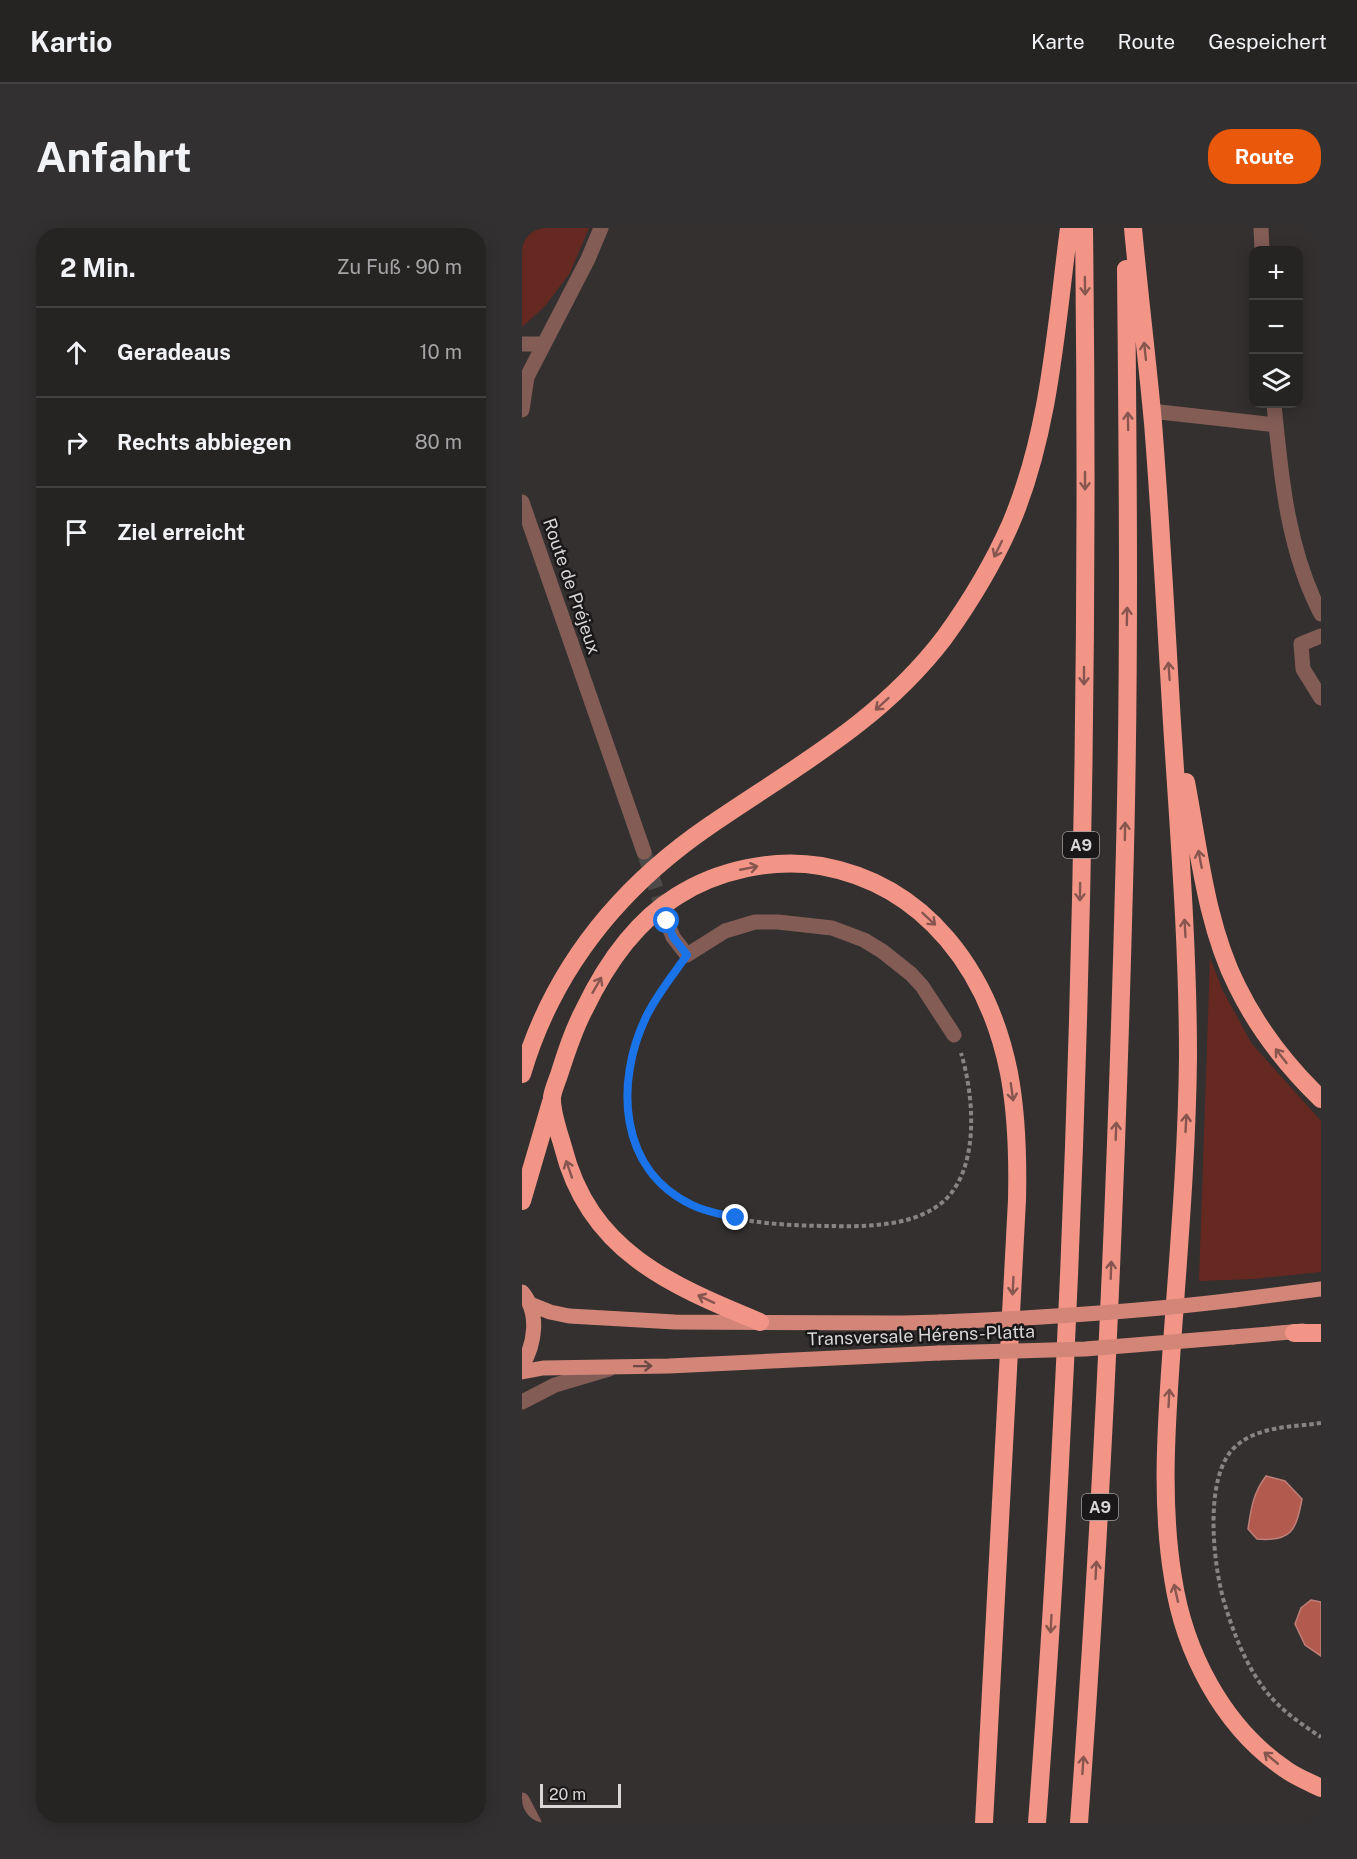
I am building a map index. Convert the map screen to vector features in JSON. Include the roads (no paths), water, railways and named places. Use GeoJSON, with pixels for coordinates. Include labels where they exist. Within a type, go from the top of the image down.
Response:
{"type":"FeatureCollection","features":[{"type":"Feature","properties":{"kind":"highway"},"geometry":{"type":"LineString","coordinates":[[522,1074],[539,1027],[566,974],[596,930],[616,906],[645,876],[708,827],[830,746],[884,703],[937,646],[981,583],[1011,523],[1033,456],[1053,355],[1069,228]]}},
{"type":"Feature","properties":{"kind":"highway","name":"A9"},"geometry":{"type":"LineString","coordinates":[[1037,1823],[1061,1461],[1072,1192],[1078,981],[1084,568],[1084,228]]}},
{"type":"Feature","properties":{"kind":"highway","name":"A9"},"geometry":{"type":"LineString","coordinates":[[1079,1823],[1104,1445],[1124,896],[1128,518],[1126,228]]}},
{"type":"Feature","properties":{"kind":"highway"},"geometry":{"type":"LineString","coordinates":[[1133,228],[1151,411],[1188,998],[1188,1090],[1167,1440],[1167,1514],[1172,1577],[1184,1624],[1195,1654],[1216,1696],[1230,1717],[1289,1772],[1321,1788]]}},
{"type":"Feature","properties":{"kind":"highway"},"geometry":{"type":"LineString","coordinates":[[1171,705],[1206,888],[1214,923],[1229,968],[1245,1002],[1273,1045],[1321,1099]]}},
{"type":"Feature","properties":{"kind":"highway"},"geometry":{"type":"LineString","coordinates":[[522,1201],[552,1097],[578,1021],[618,952],[649,917],[664,904],[694,887],[732,872],[769,864],[809,864],[866,878],[918,909],[949,940],[971,972],[991,1011],[1005,1054],[1016,1127],[1018,1176],[984,1823]]}},
{"type":"Feature","properties":{"kind":"highway"},"geometry":{"type":"LineString","coordinates":[[552,1097],[559,1134],[572,1176],[585,1205],[606,1232],[659,1275],[699,1296],[760,1322]]}},
{"type":"Feature","properties":{"kind":"highway"},"geometry":{"type":"LineString","coordinates":[[1294,1333],[1321,1331]]}},
{"type":"Feature","properties":{"kind":"main road","name":"Transversale Hérens-Platta"},"geometry":{"type":"LineString","coordinates":[[526,1298],[556,1314],[580,1317],[675,1322],[940,1322],[1035,1318],[1168,1308],[1321,1289]]}},
{"type":"Feature","properties":{"kind":"main road"},"geometry":{"type":"LineString","coordinates":[[522,1366],[532,1344],[534,1331],[533,1317],[526,1298]]}},
{"type":"Feature","properties":{"kind":"main road","name":"Transversale Hérens-Platta"},"geometry":{"type":"LineString","coordinates":[[522,1372],[543,1368],[669,1366],[939,1353],[1085,1349],[1294,1333]]}},
{"type":"Feature","properties":{"kind":"street"},"geometry":{"type":"LineString","coordinates":[[522,410],[527,377],[601,228]]}},
{"type":"Feature","properties":{"kind":"street"},"geometry":{"type":"LineString","coordinates":[[1261,228],[1262,246]]}},
{"type":"Feature","properties":{"kind":"street"},"geometry":{"type":"LineString","coordinates":[[522,344],[544,344]]}},
{"type":"Feature","properties":{"kind":"street"},"geometry":{"type":"LineString","coordinates":[[1274,408],[1285,496],[1296,550],[1321,614]]}},
{"type":"Feature","properties":{"kind":"street"},"geometry":{"type":"LineString","coordinates":[[1151,411],[1276,425]]}},
{"type":"Feature","properties":{"kind":"street","name":"Route de Préjeux"},"geometry":{"type":"LineString","coordinates":[[522,502],[644,852]]}},
{"type":"Feature","properties":{"kind":"street"},"geometry":{"type":"LineString","coordinates":[[1321,636],[1301,644],[1303,669],[1321,698]]}},
{"type":"Feature","properties":{"kind":"street"},"geometry":{"type":"LineString","coordinates":[[667,921],[673,937],[687,955],[725,931],[754,922],[778,922],[832,928],[849,934],[882,951],[911,974],[922,986],[954,1035]]}},
{"type":"Feature","properties":{"kind":"street"},"geometry":{"type":"LineString","coordinates":[[522,1402],[555,1385],[615,1367]]}},
{"type":"Feature","properties":{"kind":"street"},"geometry":{"type":"LineString","coordinates":[[522,1800],[534,1823]]}},
{"type":"Feature","properties":{"kind":"tunnel"},"geometry":{"type":"LineString","coordinates":[[644,852],[665,916]]}}]}
